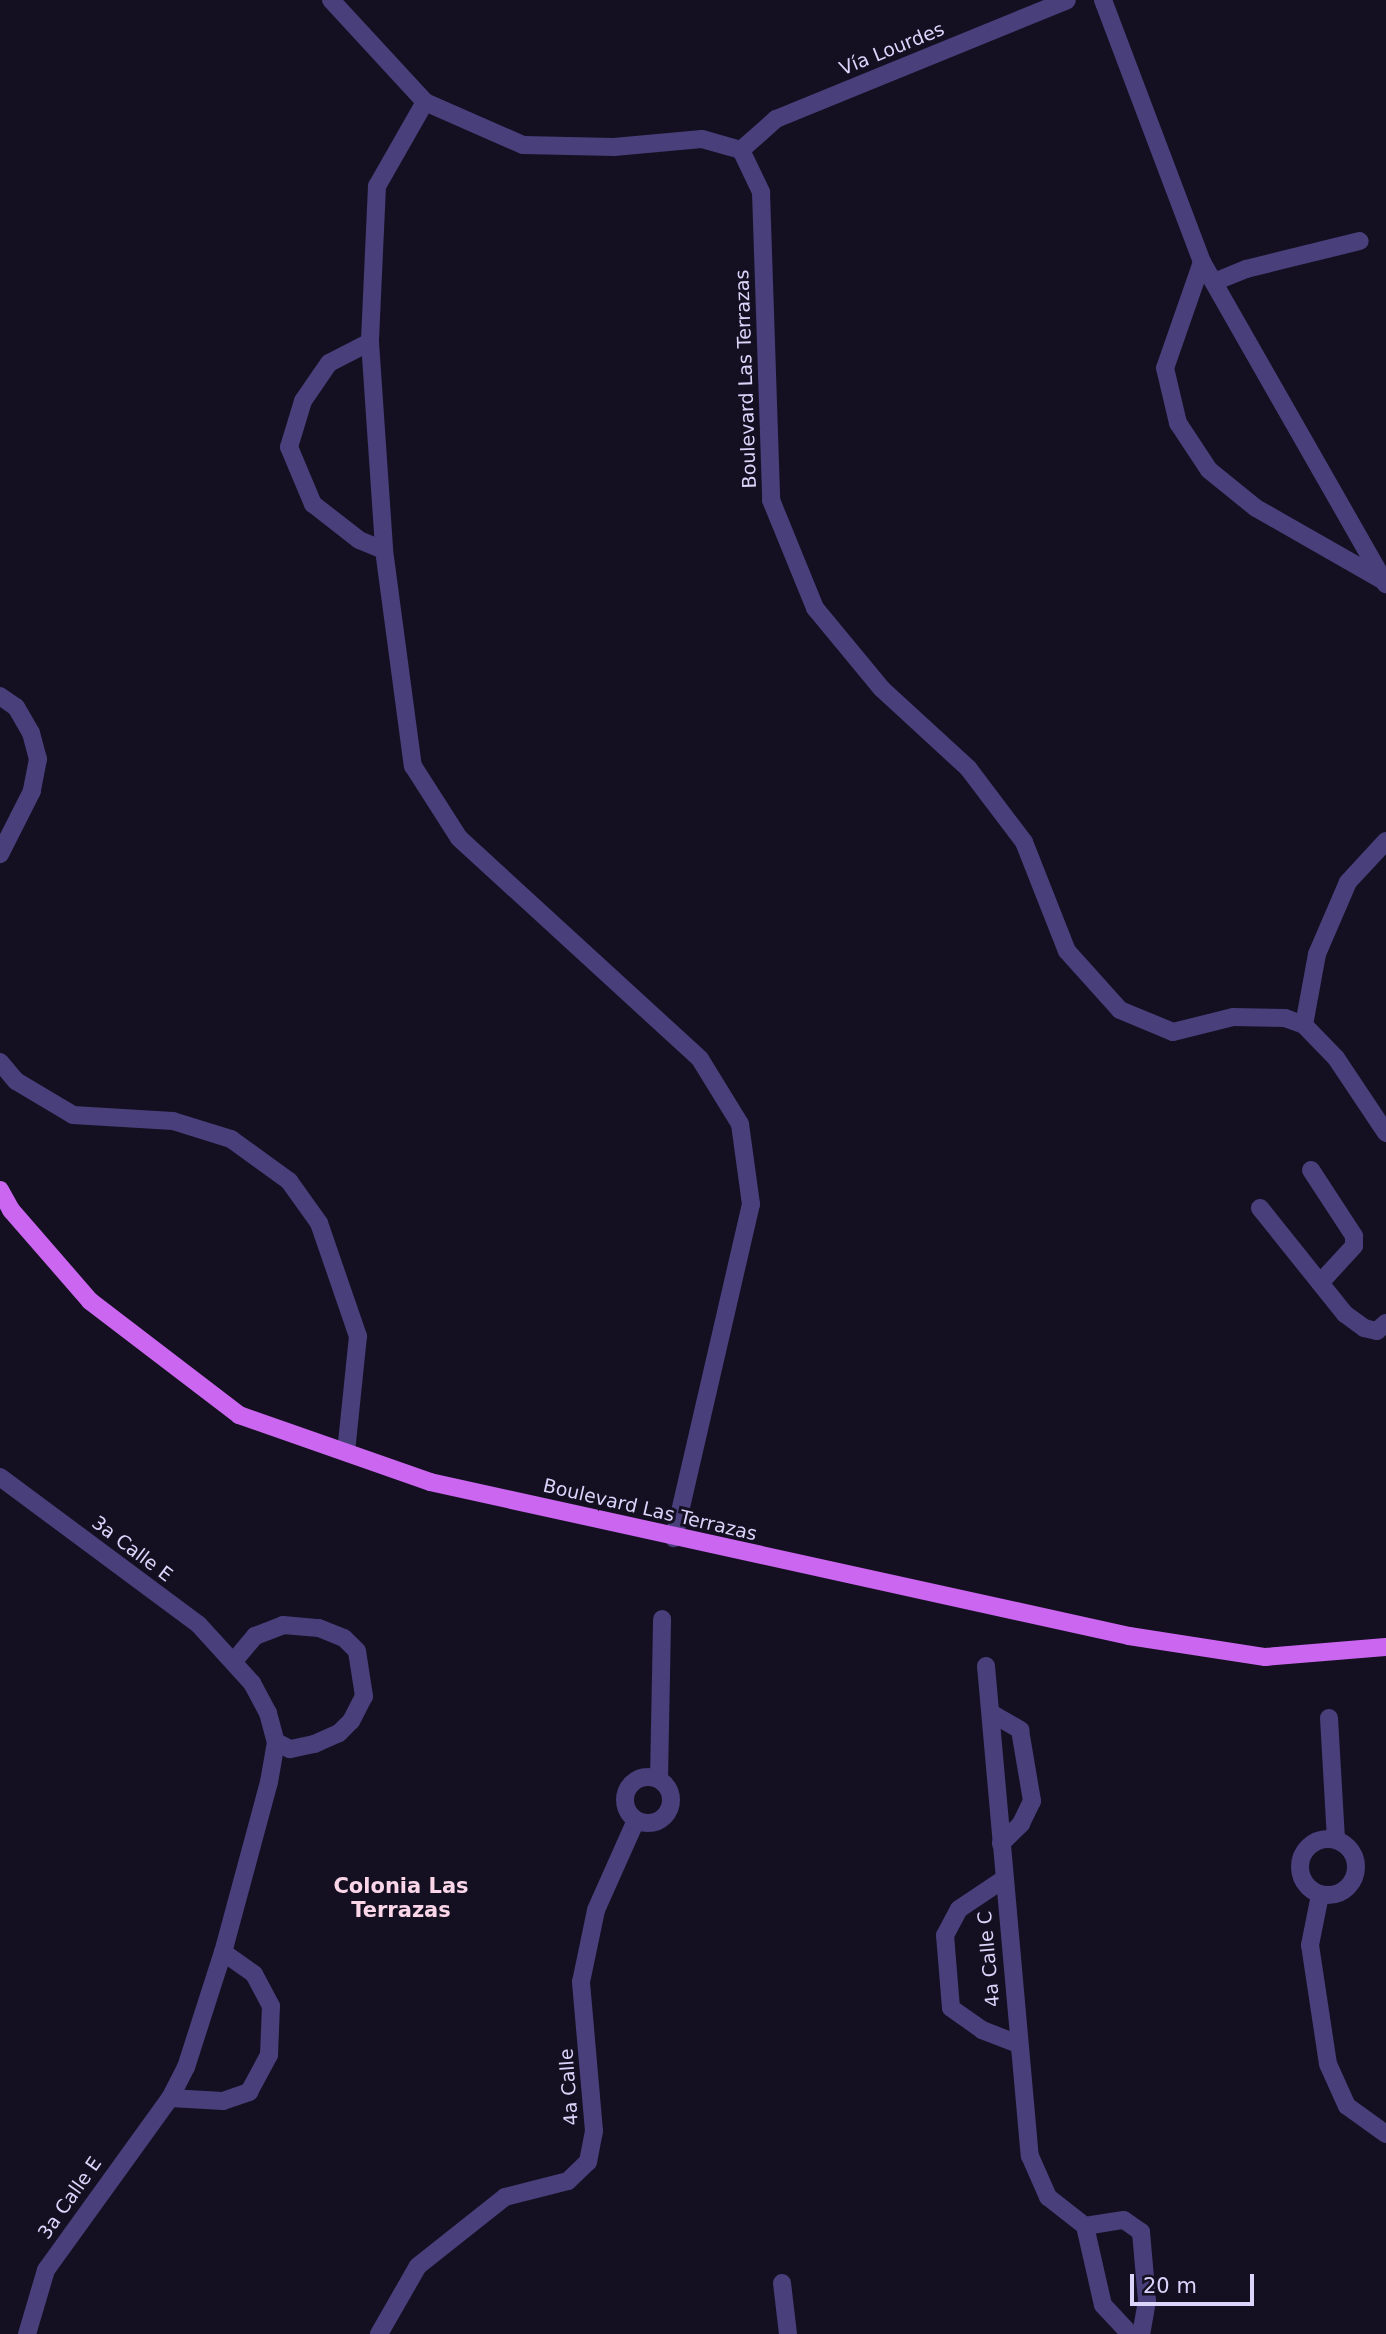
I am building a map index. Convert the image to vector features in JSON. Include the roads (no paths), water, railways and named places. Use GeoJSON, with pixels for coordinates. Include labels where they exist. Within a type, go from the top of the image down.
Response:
{"type":"FeatureCollection","features":[{"type":"Feature","properties":{"kind":"main road","name":"Boulevard Las Terrazas"},"geometry":{"type":"LineString","coordinates":[[0,1191],[11,1210],[90,1301],[239,1415],[430,1482],[674,1538],[1129,1636],[1265,1657],[1386,1647]]}},
{"type":"Feature","properties":{"kind":"street"},"geometry":{"type":"LineString","coordinates":[[331,0],[425,103],[523,145],[614,147],[702,139],[741,150]]}},
{"type":"Feature","properties":{"kind":"street","name":"Vía Lourdes"},"geometry":{"type":"LineString","coordinates":[[741,150],[776,119],[1068,0]]}},
{"type":"Feature","properties":{"kind":"street"},"geometry":{"type":"LineString","coordinates":[[1103,0],[1202,262],[1385,583]]}},
{"type":"Feature","properties":{"kind":"street"},"geometry":{"type":"LineString","coordinates":[[425,103],[377,186],[370,342],[384,550],[413,766],[459,838],[700,1059],[740,1124],[751,1204],[674,1538]]}},
{"type":"Feature","properties":{"kind":"street","name":"Boulevard Las Terrazas"},"geometry":{"type":"LineString","coordinates":[[741,150],[761,192],[771,500],[815,608],[883,689],[968,768],[1024,842],[1067,951],[1120,1010],[1172,1032],[1233,1017],[1285,1018],[1304,1025]]}},
{"type":"Feature","properties":{"kind":"street"},"geometry":{"type":"LineString","coordinates":[[1214,282],[1246,269],[1360,241]]}},
{"type":"Feature","properties":{"kind":"street"},"geometry":{"type":"LineString","coordinates":[[1202,262],[1165,368],[1178,423],[1209,470],[1256,508],[1385,583]]}},
{"type":"Feature","properties":{"kind":"street"},"geometry":{"type":"LineString","coordinates":[[370,342],[328,363],[303,401],[289,447],[313,504],[359,540],[384,550]]}},
{"type":"Feature","properties":{"kind":"street"},"geometry":{"type":"LineString","coordinates":[[0,696],[16,707],[31,733],[38,759],[32,791],[0,854]]}},
{"type":"Feature","properties":{"kind":"street"},"geometry":{"type":"LineString","coordinates":[[1386,841],[1348,882],[1317,954],[1304,1025],[1336,1058],[1386,1133]]}},
{"type":"Feature","properties":{"kind":"street"},"geometry":{"type":"LineString","coordinates":[[0,1062],[16,1081],[73,1115],[173,1121],[231,1139],[289,1181],[319,1223],[358,1336],[346,1452]]}},
{"type":"Feature","properties":{"kind":"street"},"geometry":{"type":"LineString","coordinates":[[1311,1170],[1354,1236],[1354,1246],[1320,1283]]}},
{"type":"Feature","properties":{"kind":"street"},"geometry":{"type":"LineString","coordinates":[[1260,1208],[1345,1314],[1364,1328],[1377,1331],[1386,1323]]}},
{"type":"Feature","properties":{"kind":"street","name":"3a Calle E"},"geometry":{"type":"LineString","coordinates":[[0,1477],[199,1625],[234,1661],[268,1713],[276,1742],[269,1782],[223,1952],[186,2067],[170,2098],[46,2270],[27,2334]]}},
{"type":"Feature","properties":{"kind":"street"},"geometry":{"type":"LineString","coordinates":[[659,1779],[645,1776],[632,1782],[625,1795],[626,1809],[636,1820],[660,1820],[668,1811],[671,1799],[659,1779],[662,1619]]}},
{"type":"Feature","properties":{"kind":"street"},"geometry":{"type":"LineString","coordinates":[[234,1661],[256,1636],[283,1625],[319,1628],[344,1638],[357,1651],[364,1696],[351,1721],[314,1744],[290,1749],[276,1742]]}},
{"type":"Feature","properties":{"kind":"street","name":"4a Calle C"},"geometry":{"type":"LineString","coordinates":[[986,1666],[1003,1879],[1030,2156],[1048,2197],[1085,2226]]}},
{"type":"Feature","properties":{"kind":"street"},"geometry":{"type":"LineString","coordinates":[[991,1713],[1020,1730],[1032,1801],[1021,1824],[1001,1843]]}},
{"type":"Feature","properties":{"kind":"street"},"geometry":{"type":"LineString","coordinates":[[1329,1718],[1336,1839]]}},
{"type":"Feature","properties":{"kind":"street","name":"4a Calle"},"geometry":{"type":"LineString","coordinates":[[379,2334],[418,2266],[505,2197],[568,2181],[588,2162],[594,2131],[581,1982],[596,1910],[636,1820]]}},
{"type":"Feature","properties":{"kind":"street"},"geometry":{"type":"LineString","coordinates":[[1336,1839],[1350,1849],[1356,1866],[1352,1883],[1338,1894],[1320,1895],[1302,1881],[1300,1859],[1314,1841],[1336,1839]]}},
{"type":"Feature","properties":{"kind":"street"},"geometry":{"type":"LineString","coordinates":[[1003,1879],[959,1909],[945,1935],[951,2008],[982,2030],[1018,2044]]}},
{"type":"Feature","properties":{"kind":"street"},"geometry":{"type":"LineString","coordinates":[[1320,1895],[1310,1945],[1328,2064],[1347,2106],[1386,2134]]}},
{"type":"Feature","properties":{"kind":"street"},"geometry":{"type":"LineString","coordinates":[[170,2098],[223,2101],[249,2092],[269,2055],[271,2006],[254,1974],[223,1952]]}},
{"type":"Feature","properties":{"kind":"street"},"geometry":{"type":"LineString","coordinates":[[1130,2334],[1103,2305],[1085,2226],[1124,2220],[1141,2232],[1147,2301],[1140,2334]]}},
{"type":"Feature","properties":{"kind":"street"},"geometry":{"type":"LineString","coordinates":[[782,2283],[788,2334]]}},
{"type":"Feature","properties":{"kind":"district","name":"Colonia Las Terrazas"},"geometry":{"type":"Point","coordinates":[401,1898]}}]}
